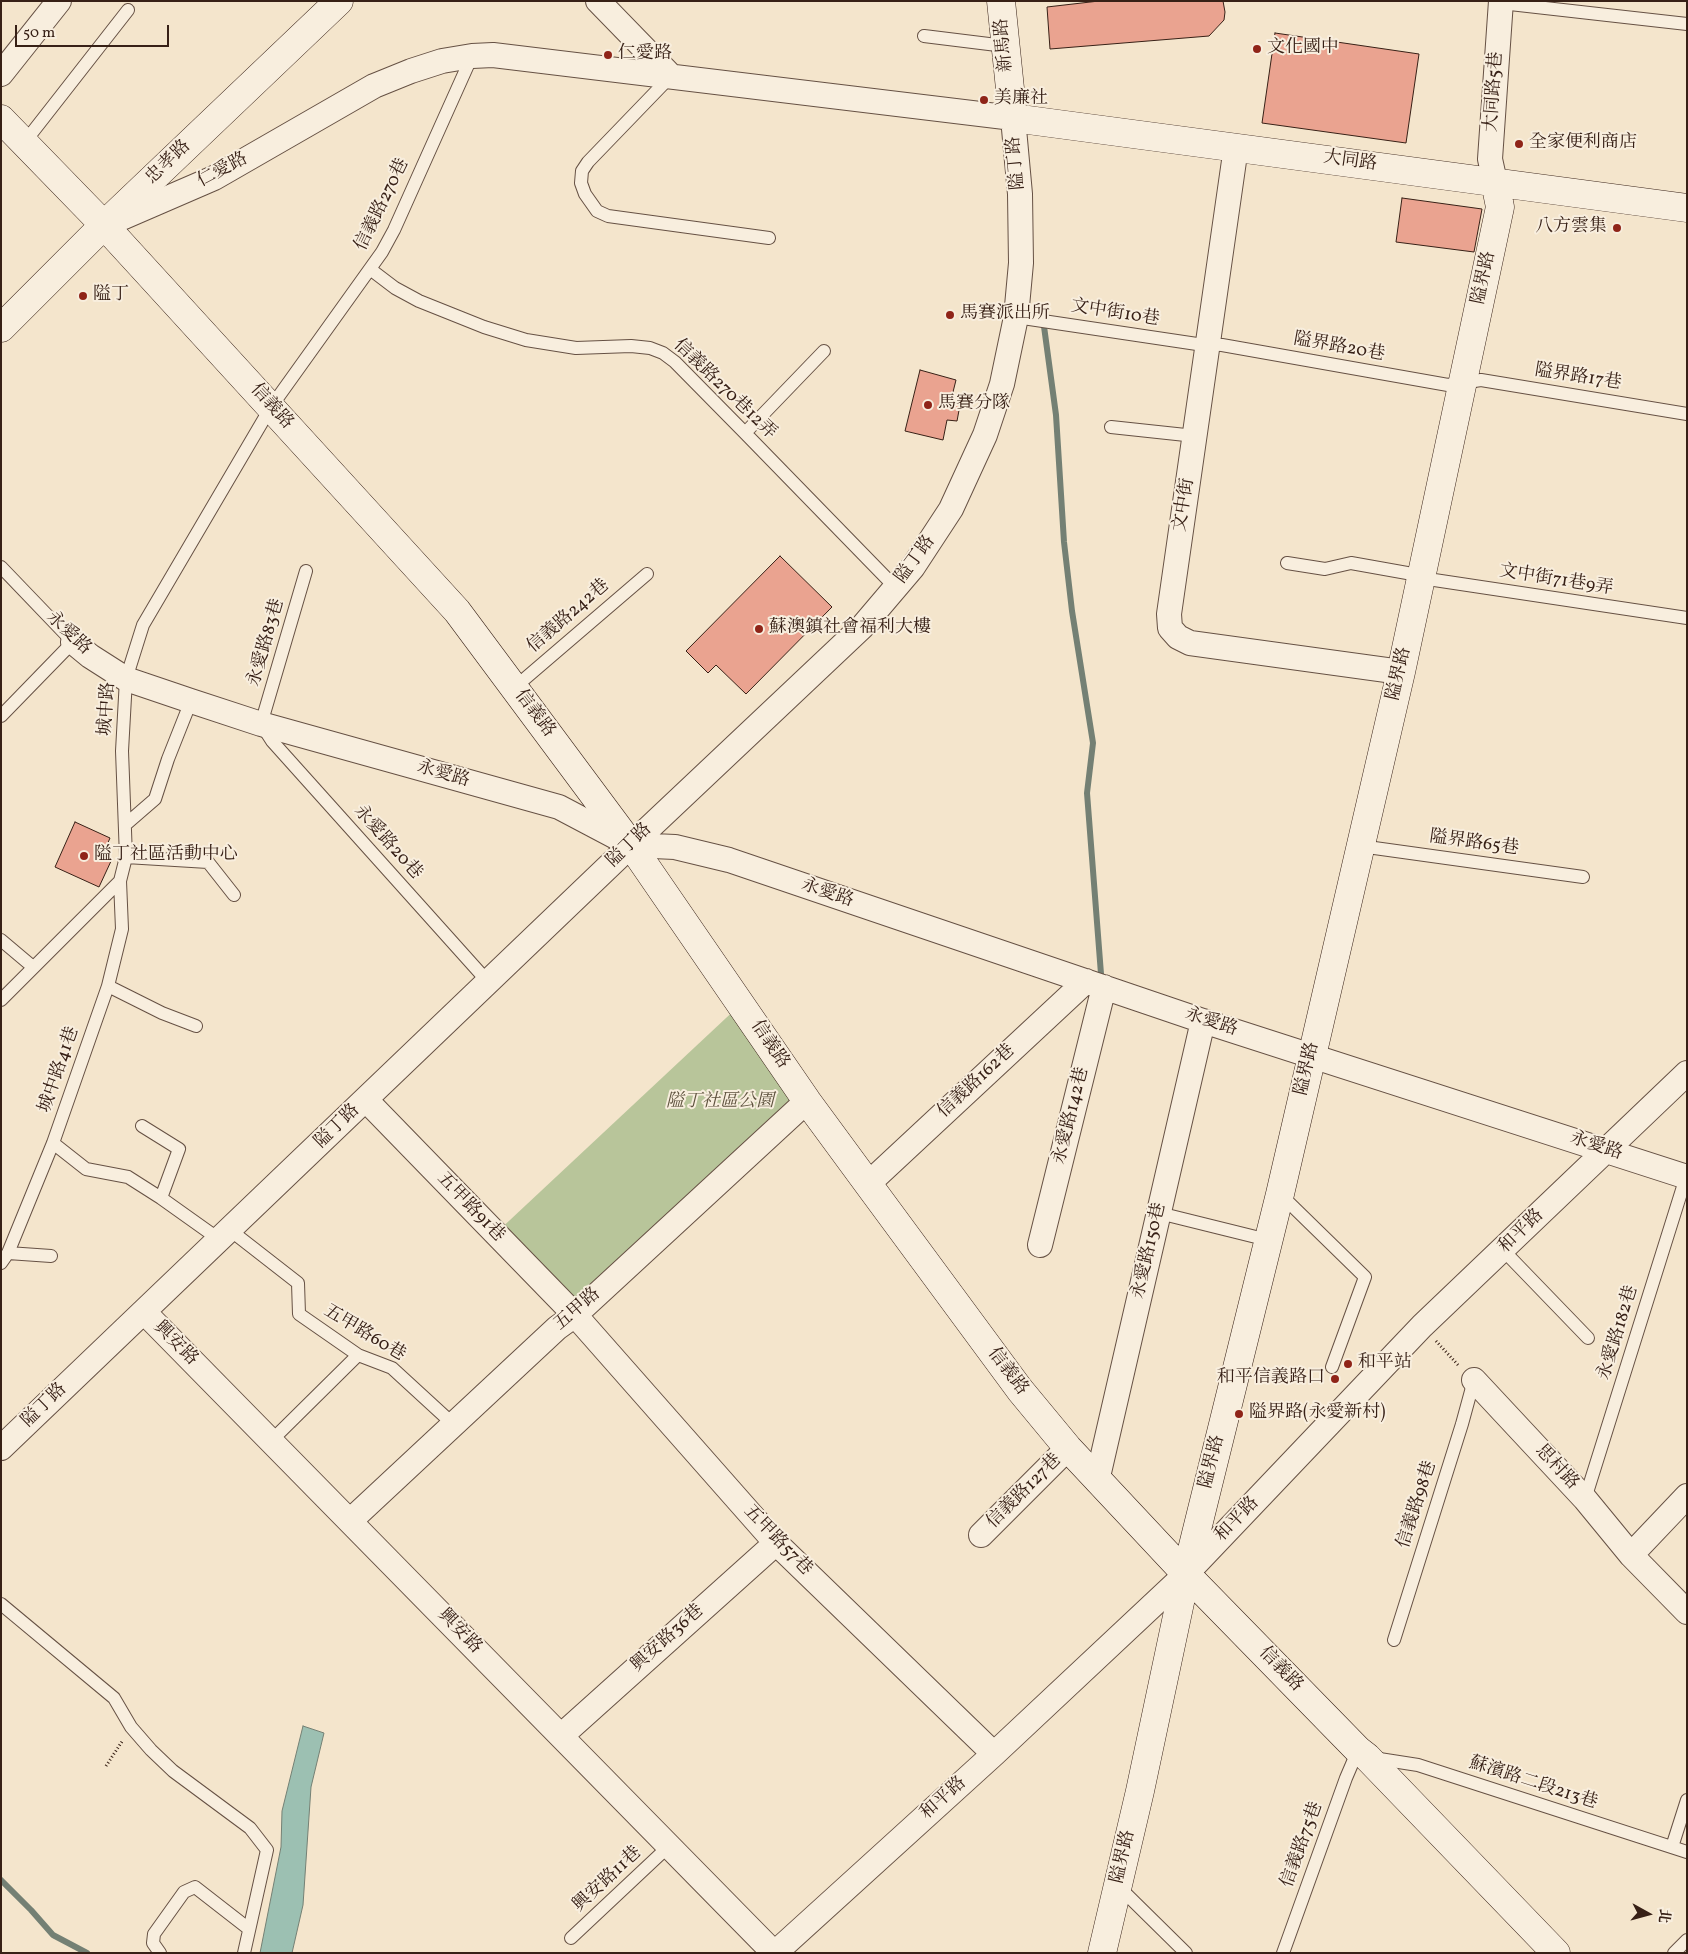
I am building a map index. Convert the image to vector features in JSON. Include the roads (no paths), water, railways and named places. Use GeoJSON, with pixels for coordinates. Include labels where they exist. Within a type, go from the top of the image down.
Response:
{"type":"FeatureCollection","features":[{"type":"Feature","properties":{"kind":"street"},"geometry":{"type":"LineString","coordinates":[[1,74],[59,1]]}},
{"type":"Feature","properties":{"kind":"street","name":"忠孝路"},"geometry":{"type":"LineString","coordinates":[[1,328],[104,225],[339,1]]}},
{"type":"Feature","properties":{"kind":"street"},"geometry":{"type":"LineString","coordinates":[[598,1],[671,76]]}},
{"type":"Feature","properties":{"kind":"street","name":"新馬路"},"geometry":{"type":"LineString","coordinates":[[1001,1],[1012,118]]}},
{"type":"Feature","properties":{"kind":"street","name":"大同路5巷"},"geometry":{"type":"LineString","coordinates":[[1495,182],[1490,159],[1501,2]]}},
{"type":"Feature","properties":{"kind":"street","name":"仁愛路"},"geometry":{"type":"LineString","coordinates":[[104,225],[214,178],[374,86],[442,61],[472,56],[493,55],[1012,118]]}},
{"type":"Feature","properties":{"kind":"street","name":"大同路"},"geometry":{"type":"LineString","coordinates":[[1012,118],[1687,208]]}},
{"type":"Feature","properties":{"kind":"street","name":"隘丁路"},"geometry":{"type":"LineString","coordinates":[[1,1448],[862,627],[913,567],[951,509],[985,436],[1002,384],[1016,317],[1021,263],[1020,204],[1012,118]]}},
{"type":"Feature","properties":{"kind":"street","name":"信義路"},"geometry":{"type":"LineString","coordinates":[[1,119],[104,225],[457,611],[632,845],[807,1101],[1020,1390],[1068,1448],[1186,1574],[1363,1753],[1550,1950]]}},
{"type":"Feature","properties":{"kind":"street","name":"文中街"},"geometry":{"type":"LineString","coordinates":[[1236,147],[1169,614],[1170,628],[1178,637],[1190,643],[1401,672]]}},
{"type":"Feature","properties":{"kind":"street","name":"隘界路"},"geometry":{"type":"LineString","coordinates":[[1102,1953],[1140,1791],[1186,1574],[1280,1194],[1401,672],[1500,207],[1495,182]]}},
{"type":"Feature","properties":{"kind":"street","name":"永愛路"},"geometry":{"type":"LineString","coordinates":[[73,642],[90,656],[126,679],[191,701],[261,724],[559,807],[632,845],[675,847],[728,860],[1203,1021],[1686,1177]]}},
{"type":"Feature","properties":{"kind":"street","name":"信義路162巷"},"geometry":{"type":"LineString","coordinates":[[868,1184],[1095,984]]}},
{"type":"Feature","properties":{"kind":"street","name":"永愛路142巷"},"geometry":{"type":"LineString","coordinates":[[1040,1245],[1095,984]]}},
{"type":"Feature","properties":{"kind":"street","name":"永愛路150巷"},"geometry":{"type":"LineString","coordinates":[[1097,1481],[1203,1021]]}},
{"type":"Feature","properties":{"kind":"street","name":"和平路"},"geometry":{"type":"LineString","coordinates":[[775,1953],[994,1754],[1186,1574],[1422,1326],[1687,1073]]}},
{"type":"Feature","properties":{"kind":"street","name":"五甲路91巷"},"geometry":{"type":"LineString","coordinates":[[366,1100],[575,1315]]}},
{"type":"Feature","properties":{"kind":"street","name":"五甲路"},"geometry":{"type":"LineString","coordinates":[[350,1521],[557,1328],[575,1315],[807,1101]]}},
{"type":"Feature","properties":{"kind":"street","name":"興安路"},"geometry":{"type":"LineString","coordinates":[[144,1312],[775,1953]]}},
{"type":"Feature","properties":{"kind":"street","name":"五甲路57巷"},"geometry":{"type":"LineString","coordinates":[[575,1315],[776,1543],[994,1754]]}},
{"type":"Feature","properties":{"kind":"street","name":"思村路"},"geometry":{"type":"LineString","coordinates":[[1474,1380],[1585,1499],[1631,1555],[1687,1612]]}},
{"type":"Feature","properties":{"kind":"street","name":"信義路127巷"},"geometry":{"type":"LineString","coordinates":[[981,1535],[1068,1448]]}},
{"type":"Feature","properties":{"kind":"street"},"geometry":{"type":"LineString","coordinates":[[1631,1555],[1687,1496]]}},
{"type":"Feature","properties":{"kind":"street","name":"興安路36巷"},"geometry":{"type":"LineString","coordinates":[[561,1736],[776,1543]]}},
{"type":"Feature","properties":{"kind":"lane"},"geometry":{"type":"LineString","coordinates":[[1501,2],[1687,24]]}},
{"type":"Feature","properties":{"kind":"lane"},"geometry":{"type":"LineString","coordinates":[[24,143],[128,10]]}},
{"type":"Feature","properties":{"kind":"lane"},"geometry":{"type":"LineString","coordinates":[[924,36],[1005,46]]}},
{"type":"Feature","properties":{"kind":"lane","name":"信義路270巷"},"geometry":{"type":"LineString","coordinates":[[271,407],[370,269],[394,230],[472,56]]}},
{"type":"Feature","properties":{"kind":"lane"},"geometry":{"type":"LineString","coordinates":[[671,76],[588,162],[582,171],[581,183],[585,194],[597,211],[608,216],[769,238]]}},
{"type":"Feature","properties":{"kind":"lane","name":"信義路270巷12弄"},"geometry":{"type":"LineString","coordinates":[[370,269],[395,288],[419,301],[484,327],[526,340],[576,348],[631,346],[650,348],[663,353],[675,362],[896,588]]}},
{"type":"Feature","properties":{"kind":"lane","name":"文中街10巷"},"geometry":{"type":"LineString","coordinates":[[1016,317],[1209,345]]}},
{"type":"Feature","properties":{"kind":"lane","name":"隘界路20巷"},"geometry":{"type":"LineString","coordinates":[[1209,345],[1222,345],[1271,353],[1448,385],[1464,383]]}},
{"type":"Feature","properties":{"kind":"lane"},"geometry":{"type":"LineString","coordinates":[[745,433],[824,351]]}},
{"type":"Feature","properties":{"kind":"lane","name":"隘界路17巷"},"geometry":{"type":"LineString","coordinates":[[1464,383],[1481,380],[1687,414]]}},
{"type":"Feature","properties":{"kind":"lane","name":"城中路"},"geometry":{"type":"LineString","coordinates":[[120,881],[126,857],[122,751],[126,679],[143,625],[271,407]]}},
{"type":"Feature","properties":{"kind":"lane"},"geometry":{"type":"LineString","coordinates":[[1111,427],[1195,436]]}},
{"type":"Feature","properties":{"kind":"lane","name":"文中街71巷9弄"},"geometry":{"type":"LineString","coordinates":[[1287,563],[1325,569],[1351,563],[1407,573],[1421,578],[1687,618]]}},
{"type":"Feature","properties":{"kind":"lane","name":"永愛路"},"geometry":{"type":"LineString","coordinates":[[1,567],[73,642]]}},
{"type":"Feature","properties":{"kind":"lane","name":"永愛路83巷"},"geometry":{"type":"LineString","coordinates":[[261,724],[306,571]]}},
{"type":"Feature","properties":{"kind":"lane","name":"信義路242巷"},"geometry":{"type":"LineString","coordinates":[[514,688],[647,574]]}},
{"type":"Feature","properties":{"kind":"lane"},"geometry":{"type":"LineString","coordinates":[[1,716],[73,642]]}},
{"type":"Feature","properties":{"kind":"lane"},"geometry":{"type":"LineString","coordinates":[[125,825],[155,799],[168,759],[191,701]]}},
{"type":"Feature","properties":{"kind":"lane","name":"永愛路20巷"},"geometry":{"type":"LineString","coordinates":[[261,724],[272,740],[489,983]]}},
{"type":"Feature","properties":{"kind":"lane","name":"隘界路65巷"},"geometry":{"type":"LineString","coordinates":[[1360,846],[1583,877]]}},
{"type":"Feature","properties":{"kind":"lane"},"geometry":{"type":"LineString","coordinates":[[126,857],[208,862],[234,895]]}},
{"type":"Feature","properties":{"kind":"lane"},"geometry":{"type":"LineString","coordinates":[[1,1000],[120,881]]}},
{"type":"Feature","properties":{"kind":"lane","name":"城中路41巷"},"geometry":{"type":"LineString","coordinates":[[5,1258],[53,1142],[108,986],[122,929],[120,881]]}},
{"type":"Feature","properties":{"kind":"lane"},"geometry":{"type":"LineString","coordinates":[[1,940],[33,967]]}},
{"type":"Feature","properties":{"kind":"lane"},"geometry":{"type":"LineString","coordinates":[[108,986],[162,1014],[196,1026]]}},
{"type":"Feature","properties":{"kind":"lane"},"geometry":{"type":"LineString","coordinates":[[142,1126],[179,1150],[161,1198]]}},
{"type":"Feature","properties":{"kind":"lane"},"geometry":{"type":"LineString","coordinates":[[53,1142],[86,1169],[128,1177],[225,1235]]}},
{"type":"Feature","properties":{"kind":"lane","name":"永愛路182巷"},"geometry":{"type":"LineString","coordinates":[[1585,1499],[1686,1177]]}},
{"type":"Feature","properties":{"kind":"lane"},"geometry":{"type":"LineString","coordinates":[[1280,1194],[1366,1277],[1332,1366]]}},
{"type":"Feature","properties":{"kind":"lane"},"geometry":{"type":"LineString","coordinates":[[1159,1213],[1268,1240]]}},
{"type":"Feature","properties":{"kind":"lane","name":"五甲路60巷"},"geometry":{"type":"LineString","coordinates":[[225,1235],[298,1283],[299,1314],[358,1355],[392,1368],[453,1424]]}},
{"type":"Feature","properties":{"kind":"lane"},"geometry":{"type":"LineString","coordinates":[[1503,1250],[1588,1338]]}},
{"type":"Feature","properties":{"kind":"lane"},"geometry":{"type":"LineString","coordinates":[[5,1258],[50,1256]]}},
{"type":"Feature","properties":{"kind":"lane"},"geometry":{"type":"LineString","coordinates":[[271,1441],[358,1355]]}},
{"type":"Feature","properties":{"kind":"lane","name":"信義路98巷"},"geometry":{"type":"LineString","coordinates":[[1394,1640],[1474,1380]]}},
{"type":"Feature","properties":{"kind":"lane"},"geometry":{"type":"LineString","coordinates":[[1,1604],[114,1698],[131,1726],[151,1750],[173,1771],[250,1828],[267,1850],[244,1953]]}},
{"type":"Feature","properties":{"kind":"lane","name":"蘇濱路二段213巷"},"geometry":{"type":"LineString","coordinates":[[1363,1753],[1418,1765],[1687,1852]]}},
{"type":"Feature","properties":{"kind":"lane","name":"信義路75巷"},"geometry":{"type":"LineString","coordinates":[[1283,1953],[1346,1778],[1363,1753]]}},
{"type":"Feature","properties":{"kind":"lane"},"geometry":{"type":"LineString","coordinates":[[1672,1847],[1687,1800]]}},
{"type":"Feature","properties":{"kind":"lane","name":"興安路11巷"},"geometry":{"type":"LineString","coordinates":[[571,1938],[669,1846]]}},
{"type":"Feature","properties":{"kind":"lane"},"geometry":{"type":"LineString","coordinates":[[1118,1885],[1186,1953]]}},
{"type":"Feature","properties":{"kind":"lane"},"geometry":{"type":"LineString","coordinates":[[160,1953],[153,1943],[154,1934],[184,1892],[195,1887],[249,1930]]}},
{"type":"Feature","properties":{"kind":"lane"},"geometry":{"type":"LineString","coordinates":[[1674,1953],[1687,1940]]}},
{"type":"Feature","properties":{"kind":"waterway"},"geometry":{"type":"LineString","coordinates":[[1043,319],[1056,415],[1064,542],[1072,611],[1093,743],[1087,793],[1101,974]]}},
{"type":"Feature","properties":{"kind":"waterway"},"geometry":{"type":"LineString","coordinates":[[1,1880],[53,1935],[87,1953]]}},
{"type":"Feature","properties":{"kind":"place","name":"文化國中"},"geometry":{"type":"Point","coordinates":[1257,49]}},
{"type":"Feature","properties":{"kind":"place","name":"仁愛路"},"geometry":{"type":"Point","coordinates":[608,55]}},
{"type":"Feature","properties":{"kind":"place","name":"美廉社"},"geometry":{"type":"Point","coordinates":[984,100]}},
{"type":"Feature","properties":{"kind":"place","name":"全家便利商店"},"geometry":{"type":"Point","coordinates":[1519,144]}},
{"type":"Feature","properties":{"kind":"place","name":"八方雲集"},"geometry":{"type":"Point","coordinates":[1617,228]}},
{"type":"Feature","properties":{"kind":"place","name":"隘丁"},"geometry":{"type":"Point","coordinates":[83,296]}},
{"type":"Feature","properties":{"kind":"place","name":"馬賽派出所"},"geometry":{"type":"Point","coordinates":[950,315]}},
{"type":"Feature","properties":{"kind":"place","name":"馬賽分隊"},"geometry":{"type":"Point","coordinates":[928,405]}},
{"type":"Feature","properties":{"kind":"place","name":"蘇澳鎮社會福利大樓"},"geometry":{"type":"Point","coordinates":[759,629]}},
{"type":"Feature","properties":{"kind":"place","name":"隘丁社區活動中心"},"geometry":{"type":"Point","coordinates":[84,856]}},
{"type":"Feature","properties":{"kind":"place","name":"和平站"},"geometry":{"type":"Point","coordinates":[1348,1364]}},
{"type":"Feature","properties":{"kind":"place","name":"和平信義路口"},"geometry":{"type":"Point","coordinates":[1335,1379]}},
{"type":"Feature","properties":{"kind":"place","name":"隘界路(永愛新村)"},"geometry":{"type":"Point","coordinates":[1239,1414]}},
{"type":"Feature","properties":{"kind":"park label","name":"隘丁社區公園"},"geometry":{"type":"Point","coordinates":[720,1103]}}]}
